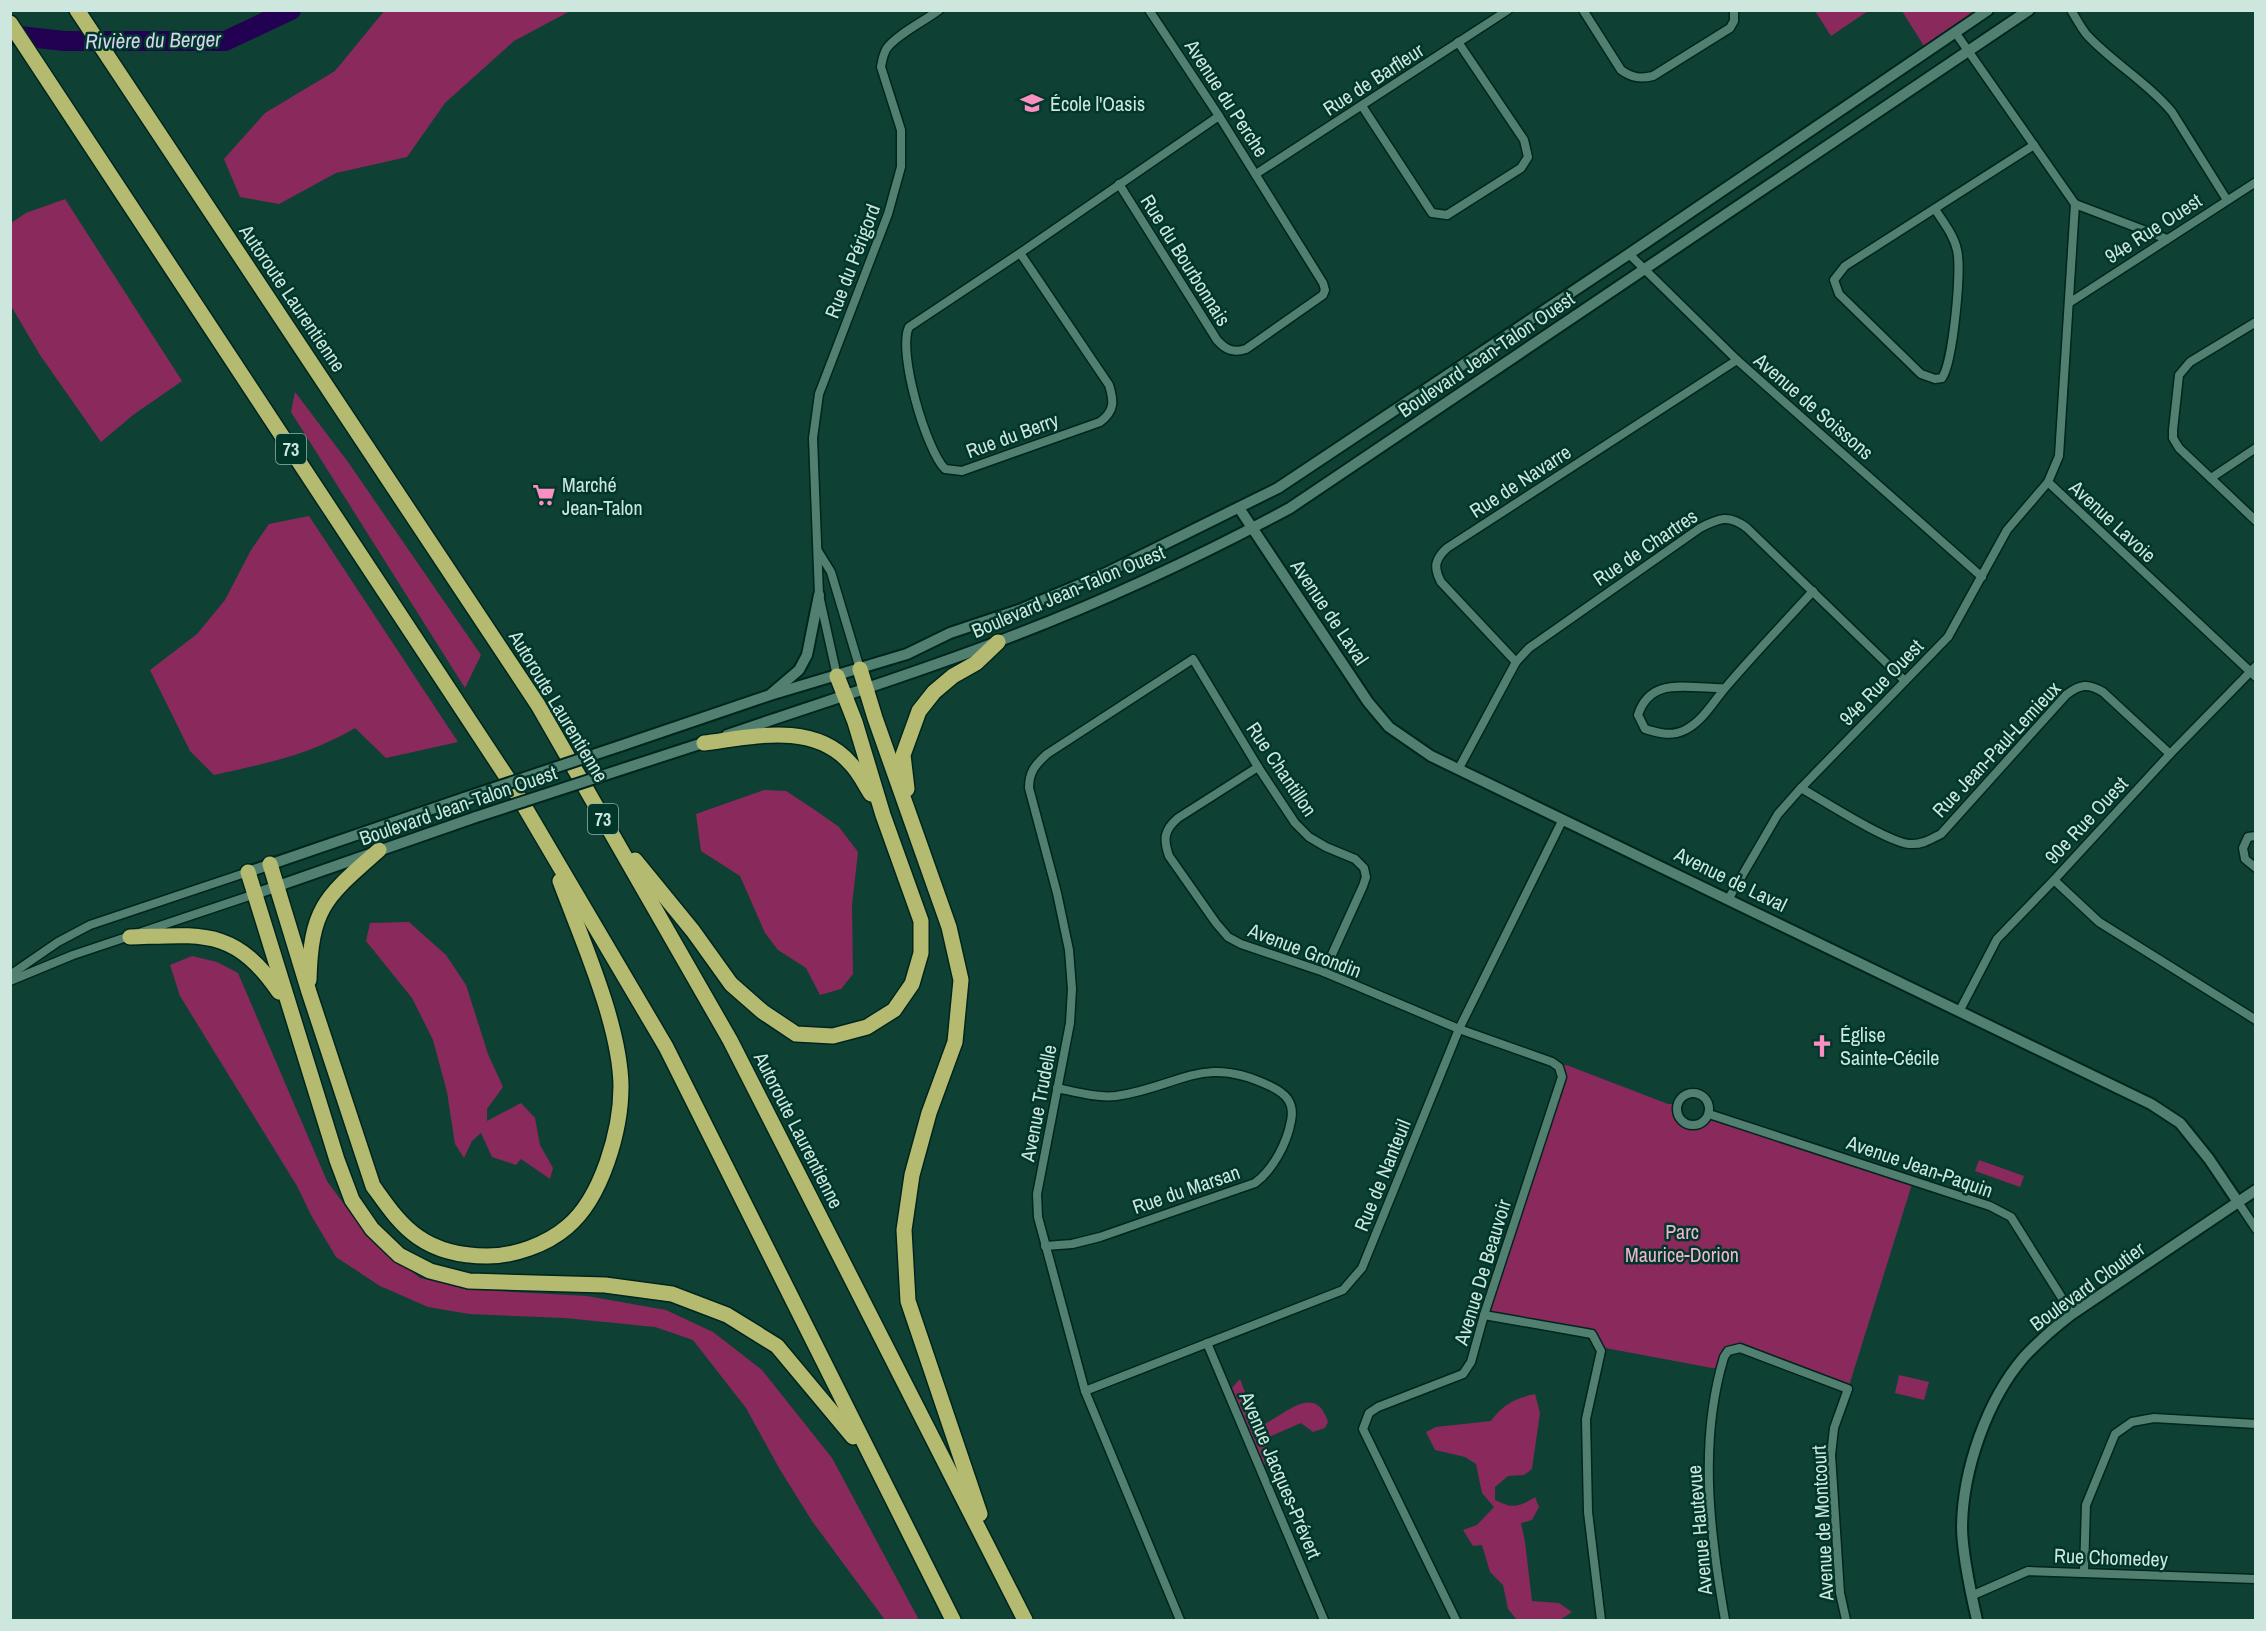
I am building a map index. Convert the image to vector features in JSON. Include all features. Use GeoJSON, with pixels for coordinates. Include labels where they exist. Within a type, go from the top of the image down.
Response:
{"type":"FeatureCollection","features":[{"type":"Feature","properties":{"kind":"highway","name":"Autoroute Laurentienne"},"geometry":{"type":"LineString","coordinates":[[77,10],[538,705],[730,1040],[1026,1620]]}},
{"type":"Feature","properties":{"kind":"highway","name":"73"},"geometry":{"type":"LineString","coordinates":[[10,23],[510,782],[547,844],[666,1047],[953,1620]]}},
{"type":"Feature","properties":{"kind":"highway"},"geometry":{"type":"LineString","coordinates":[[914,824],[903,755],[919,711],[934,692],[953,676],[976,663],[998,642]]}},
{"type":"Feature","properties":{"kind":"highway"},"geometry":{"type":"LineString","coordinates":[[860,669],[949,927],[961,980],[955,1042],[929,1113],[912,1175],[904,1230],[908,1301],[998,1565]]}},
{"type":"Feature","properties":{"kind":"highway"},"geometry":{"type":"LineString","coordinates":[[606,825],[693,931],[731,984],[763,1012],[796,1034],[833,1036],[867,1027],[894,1010],[912,984],[921,953],[921,921],[883,815],[855,722],[837,676]]}},
{"type":"Feature","properties":{"kind":"highway"},"geometry":{"type":"LineString","coordinates":[[704,743],[775,735],[804,736],[827,745],[849,761],[883,815]]}},
{"type":"Feature","properties":{"kind":"highway"},"geometry":{"type":"LineString","coordinates":[[270,864],[309,992],[373,1186],[392,1212],[417,1237],[446,1250],[473,1256],[501,1256],[531,1248],[567,1227],[589,1200],[604,1169],[616,1129],[621,1086],[617,1050],[608,1012],[547,844]]}},
{"type":"Feature","properties":{"kind":"highway"},"geometry":{"type":"LineString","coordinates":[[309,992],[310,952],[314,925],[324,903],[341,883],[379,850]]}},
{"type":"Feature","properties":{"kind":"highway"},"geometry":{"type":"LineString","coordinates":[[248,872],[337,1160],[352,1200],[372,1229],[399,1255],[430,1271],[469,1281],[616,1287],[672,1294],[727,1315],[777,1346],[870,1458]]}},
{"type":"Feature","properties":{"kind":"highway"},"geometry":{"type":"LineString","coordinates":[[130,937],[208,937],[234,946],[253,959],[288,1005]]}},
{"type":"Feature","properties":{"kind":"street","name":"Rue du Périgord"},"geometry":{"type":"LineString","coordinates":[[837,676],[819,595],[813,438],[819,394],[888,214],[901,167],[901,130],[881,68],[883,58],[887,48],[895,40],[939,10]]}},
{"type":"Feature","properties":{"kind":"street","name":"Avenue du Perche"},"geometry":{"type":"LineString","coordinates":[[1149,10],[1256,174]]}},
{"type":"Feature","properties":{"kind":"street","name":"Rue de Barfleur"},"geometry":{"type":"LineString","coordinates":[[1256,174],[1508,10]]}},
{"type":"Feature","properties":{"kind":"street"},"geometry":{"type":"LineString","coordinates":[[1583,10],[1621,70],[1629,76],[1644,78],[1653,76],[1730,28],[1734,21],[1734,10]]}},
{"type":"Feature","properties":{"kind":"street","name":"Boulevard Jean-Talon Ouest"},"geometry":{"type":"LineString","coordinates":[[10,975],[58,942],[90,925],[770,695],[908,654],[950,633],[1019,610],[1102,575],[1207,525],[1224,513],[1278,488],[1629,254],[1988,10]]}},
{"type":"Feature","properties":{"kind":"street","name":"Boulevard Jean-Talon Ouest"},"geometry":{"type":"LineString","coordinates":[[10,981],[73,955],[379,850],[704,743],[998,642],[1116,592],[1252,528],[1290,508],[2029,10]]}},
{"type":"Feature","properties":{"kind":"street"},"geometry":{"type":"LineString","coordinates":[[2071,10],[2085,33],[2161,99],[2172,112],[2227,200]]}},
{"type":"Feature","properties":{"kind":"street"},"geometry":{"type":"LineString","coordinates":[[1955,32],[2075,204],[2167,239]]}},
{"type":"Feature","properties":{"kind":"street"},"geometry":{"type":"LineString","coordinates":[[1362,106],[1432,213],[1447,215],[1521,168],[1528,157],[1524,140],[1458,42]]}},
{"type":"Feature","properties":{"kind":"street","name":"Rue du Berry"},"geometry":{"type":"LineString","coordinates":[[1020,253],[1108,385],[1113,396],[1112,407],[1108,415],[1100,422],[962,471],[945,469],[935,455],[912,388],[904,344],[909,327],[1219,116]]}},
{"type":"Feature","properties":{"kind":"street"},"geometry":{"type":"LineString","coordinates":[[1935,209],[1955,241],[1959,267],[1949,362],[1942,378],[1935,379],[1921,374],[1839,294],[1834,280],[1845,266],[2034,145]]}},
{"type":"Feature","properties":{"kind":"street","name":"Rue du Bourbonnais"},"geometry":{"type":"LineString","coordinates":[[1119,184],[1217,340],[1230,351],[1238,352],[1246,349],[1318,299],[1325,290],[1323,283],[1256,174]]}},
{"type":"Feature","properties":{"kind":"street","name":"94e Rue Ouest"},"geometry":{"type":"LineString","coordinates":[[2069,303],[2256,182]]}},
{"type":"Feature","properties":{"kind":"street","name":"Avenue Lavoie"},"geometry":{"type":"LineString","coordinates":[[2075,204],[2059,456],[2048,482],[2254,672]]}},
{"type":"Feature","properties":{"kind":"street","name":"Avenue de Soissons"},"geometry":{"type":"LineString","coordinates":[[1629,254],[1737,360],[1982,577]]}},
{"type":"Feature","properties":{"kind":"street"},"geometry":{"type":"LineString","coordinates":[[2256,321],[2190,362],[2179,375],[2173,438],[2179,447],[2256,521]]}},
{"type":"Feature","properties":{"kind":"street","name":"Rue de Navarre"},"geometry":{"type":"LineString","coordinates":[[1516,662],[1441,582],[1436,573],[1435,564],[1440,555],[1447,548],[1737,360]]}},
{"type":"Feature","properties":{"kind":"street"},"geometry":{"type":"LineString","coordinates":[[2211,478],[2256,448]]}},
{"type":"Feature","properties":{"kind":"street","name":"94e Rue Ouest"},"geometry":{"type":"LineString","coordinates":[[1729,898],[1778,814],[1948,638],[2007,530],[2048,482]]}},
{"type":"Feature","properties":{"kind":"street","name":"Avenue de Laval"},"geometry":{"type":"LineString","coordinates":[[1239,508],[1368,702],[1389,727],[1431,756],[1729,898],[2151,1104],[2180,1123],[2209,1159],[2256,1229]]}},
{"type":"Feature","properties":{"kind":"street","name":"Rue de Chartres"},"geometry":{"type":"LineString","coordinates":[[1459,768],[1516,662],[1529,648],[1700,528],[1724,519],[1737,519],[1905,681]]}},
{"type":"Feature","properties":{"kind":"street","name":"Rue du Périgord"},"geometry":{"type":"LineString","coordinates":[[818,551],[831,572],[860,669]]}},
{"type":"Feature","properties":{"kind":"street"},"geometry":{"type":"LineString","coordinates":[[1725,688],[1671,686],[1652,693],[1641,705],[1638,715],[1645,729],[1660,734],[1673,734],[1686,729],[1703,716],[1725,688],[1813,591]]}},
{"type":"Feature","properties":{"kind":"street"},"geometry":{"type":"LineString","coordinates":[[770,695],[799,670],[807,655],[819,595]]}},
{"type":"Feature","properties":{"kind":"street","name":"Rue Chantillon"},"geometry":{"type":"LineString","coordinates":[[1193,659],[1258,768],[1295,823],[1309,837],[1355,859],[1364,868],[1366,877],[1364,886],[1324,972]]}},
{"type":"Feature","properties":{"kind":"street","name":"Avenue Trudelle"},"geometry":{"type":"LineString","coordinates":[[1180,1620],[1085,1391],[1038,1217],[1037,1194],[1070,1023],[1072,989],[1070,960],[1057,893],[1029,788],[1029,776],[1035,764],[1047,754],[1193,659]]}},
{"type":"Feature","properties":{"kind":"street","name":"90e Rue Ouest"},"geometry":{"type":"LineString","coordinates":[[1960,1010],[1997,939],[2170,754],[2254,672]]}},
{"type":"Feature","properties":{"kind":"street","name":"Rue Jean-Paul-Lemieux"},"geometry":{"type":"LineString","coordinates":[[1801,788],[1897,842],[1917,844],[1928,841],[1941,834],[2066,694],[2084,685],[2092,686],[2103,692],[2170,754]]}},
{"type":"Feature","properties":{"kind":"street","name":"Avenue Grondin"},"geometry":{"type":"LineString","coordinates":[[1258,768],[1178,818],[1168,827],[1165,835],[1169,856],[1216,923],[1228,937],[1241,944],[1324,972],[1459,1029]]}},
{"type":"Feature","properties":{"kind":"street","name":"Rue de Nanteuil"},"geometry":{"type":"LineString","coordinates":[[1085,1391],[1343,1290],[1362,1268],[1459,1029],[1563,819]]}},
{"type":"Feature","properties":{"kind":"street"},"geometry":{"type":"LineString","coordinates":[[2256,836],[2248,837],[2242,848],[2245,859],[2256,868]]}},
{"type":"Feature","properties":{"kind":"street"},"geometry":{"type":"LineString","coordinates":[[2054,880],[2099,922],[2256,1020]]}},
{"type":"Feature","properties":{"kind":"street","name":"Avenue De Beauvoir"},"geometry":{"type":"LineString","coordinates":[[1456,1620],[1363,1429],[1369,1413],[1378,1407],[1463,1374],[1471,1362],[1484,1315],[1562,1077],[1559,1067],[1552,1062],[1459,1029]]}},
{"type":"Feature","properties":{"kind":"street","name":"Rue du Marsan"},"geometry":{"type":"LineString","coordinates":[[1045,1246],[1072,1244],[1100,1237],[1255,1183],[1265,1176],[1272,1166],[1292,1117],[1289,1100],[1281,1092],[1236,1073],[1218,1071],[1194,1073],[1117,1095],[1102,1096],[1057,1088]]}},
{"type":"Feature","properties":{"kind":"street"},"geometry":{"type":"LineString","coordinates":[[1699,1093],[1709,1104],[1709,1114],[1701,1123],[1686,1124],[1678,1114],[1678,1104],[1683,1095],[1699,1093]]}},
{"type":"Feature","properties":{"kind":"street","name":"Avenue Jean-Paquin"},"geometry":{"type":"LineString","coordinates":[[1709,1114],[1990,1206],[2011,1217],[2072,1314]]}},
{"type":"Feature","properties":{"kind":"street","name":"Boulevard Cloutier"},"geometry":{"type":"LineString","coordinates":[[1977,1620],[1971,1596],[1962,1526],[1968,1478],[1981,1433],[2001,1389],[2024,1358],[2046,1334],[2256,1190]]}},
{"type":"Feature","properties":{"kind":"street"},"geometry":{"type":"LineString","coordinates":[[1484,1315],[1592,1334],[1601,1351],[1586,1419],[1588,1512],[1601,1620]]}},
{"type":"Feature","properties":{"kind":"street","name":"Avenue Jacques-Prévert"},"geometry":{"type":"LineString","coordinates":[[1207,1343],[1324,1620]]}},
{"type":"Feature","properties":{"kind":"street","name":"Avenue Hautevue"},"geometry":{"type":"LineString","coordinates":[[1725,1620],[1708,1486],[1710,1418],[1724,1357],[1728,1351],[1740,1348],[1848,1389]]}},
{"type":"Feature","properties":{"kind":"street","name":"Avenue de Montcourt"},"geometry":{"type":"LineString","coordinates":[[1846,1620],[1840,1593],[1831,1455],[1834,1428],[1848,1389]]}},
{"type":"Feature","properties":{"kind":"street"},"geometry":{"type":"LineString","coordinates":[[2084,1572],[2086,1505],[2115,1434],[2132,1422],[2154,1418],[2256,1425]]}},
{"type":"Feature","properties":{"kind":"street","name":"Rue Chomedey"},"geometry":{"type":"LineString","coordinates":[[1971,1596],[2028,1571],[2256,1579]]}},
{"type":"Feature","properties":{"kind":"green space"},"geometry":{"type":"Polygon","coordinates":[[[385,10],[570,11],[514,41],[445,103],[407,157],[336,173],[279,204],[240,197],[224,159],[265,113],[335,71],[385,10]]]}},
{"type":"Feature","properties":{"kind":"green space"},"geometry":{"type":"Polygon","coordinates":[[[1815,11],[1868,11],[1831,36],[1815,11]]]}},
{"type":"Feature","properties":{"kind":"green space"},"geometry":{"type":"Polygon","coordinates":[[[1902,11],[1988,11],[1927,51],[1902,11]]]}},
{"type":"Feature","properties":{"kind":"green space"},"geometry":{"type":"Polygon","coordinates":[[[65,199],[182,381],[133,415],[101,442],[40,355],[11,306],[11,223],[26,213],[65,199]]]}},
{"type":"Feature","properties":{"kind":"green space"},"geometry":{"type":"Polygon","coordinates":[[[295,392],[348,462],[481,655],[465,688],[291,412],[295,392]]]}},
{"type":"Feature","properties":{"kind":"green space"},"geometry":{"type":"Polygon","coordinates":[[[309,516],[458,742],[386,758],[355,728],[303,752],[214,775],[190,751],[150,670],[197,634],[225,600],[251,550],[269,524],[309,516]]]}},
{"type":"Feature","properties":{"kind":"green space"},"geometry":{"type":"Polygon","coordinates":[[[764,790],[786,791],[815,810],[839,827],[858,852],[852,905],[853,974],[841,989],[820,995],[806,968],[778,950],[765,933],[740,876],[701,851],[696,814],[764,790]]]}},
{"type":"Feature","properties":{"kind":"green space"},"geometry":{"type":"Polygon","coordinates":[[[409,922],[446,955],[466,985],[488,1054],[503,1087],[487,1109],[487,1121],[521,1103],[535,1118],[540,1145],[553,1168],[550,1179],[521,1159],[516,1165],[492,1157],[481,1133],[472,1141],[464,1158],[455,1144],[447,1092],[433,1040],[412,998],[366,941],[370,923],[409,922]]]}},
{"type":"Feature","properties":{"kind":"green space"},"geometry":{"type":"Polygon","coordinates":[[[192,956],[217,962],[238,973],[327,1181],[368,1237],[420,1278],[477,1290],[587,1296],[666,1310],[713,1332],[762,1370],[832,1458],[919,1620],[885,1620],[812,1521],[746,1408],[693,1340],[655,1327],[565,1318],[469,1314],[428,1307],[380,1286],[336,1257],[297,1186],[180,996],[170,965],[192,956]]]}},
{"type":"Feature","properties":{"kind":"green space","name":"Parc Maurice-Dorion"},"geometry":{"type":"Polygon","coordinates":[[[1552,1062],[1569,1066],[1668,1104],[1678,1104],[1678,1114],[1686,1124],[1700,1124],[1709,1114],[1913,1181],[1848,1389],[1740,1348],[1728,1351],[1721,1368],[1712,1368],[1600,1347],[1592,1334],[1484,1315],[1561,1081],[1552,1062]]]}},
{"type":"Feature","properties":{"kind":"green space"},"geometry":{"type":"Polygon","coordinates":[[[1979,1160],[2024,1176],[2020,1187],[1975,1171],[1979,1160]]]}},
{"type":"Feature","properties":{"kind":"green space"},"geometry":{"type":"Polygon","coordinates":[[[1899,1375],[1929,1382],[1924,1400],[1895,1393],[1899,1375]]]}},
{"type":"Feature","properties":{"kind":"green space"},"geometry":{"type":"Polygon","coordinates":[[[1240,1379],[1258,1427],[1297,1405],[1306,1403],[1315,1404],[1322,1410],[1328,1422],[1325,1428],[1313,1432],[1301,1423],[1264,1439],[1273,1461],[1263,1465],[1231,1389],[1240,1379]]]}},
{"type":"Feature","properties":{"kind":"green space"},"geometry":{"type":"Polygon","coordinates":[[[1535,1394],[1540,1413],[1532,1469],[1524,1475],[1508,1476],[1495,1487],[1495,1500],[1516,1506],[1535,1497],[1539,1507],[1532,1520],[1521,1523],[1532,1601],[1559,1603],[1572,1612],[1560,1620],[1517,1620],[1508,1609],[1503,1585],[1490,1572],[1482,1545],[1473,1546],[1463,1530],[1477,1525],[1494,1507],[1482,1493],[1476,1464],[1465,1457],[1435,1450],[1426,1432],[1436,1427],[1491,1421],[1510,1403],[1535,1394]]]}},
{"type":"Feature","properties":{"kind":"waterway","name":"Rivière du Berger"},"geometry":{"type":"LineString","coordinates":[[10,35],[64,41],[225,41],[291,10]]}},
{"type":"Feature","properties":{"kind":"place","name":"École l'Oasis"},"geometry":{"type":"Point","coordinates":[1032,103]}},
{"type":"Feature","properties":{"kind":"place","name":"Marché Jean-Talon"},"geometry":{"type":"Point","coordinates":[544,495]}},
{"type":"Feature","properties":{"kind":"place","name":"Église Sainte-Cécile"},"geometry":{"type":"Point","coordinates":[1822,1046]}}]}
